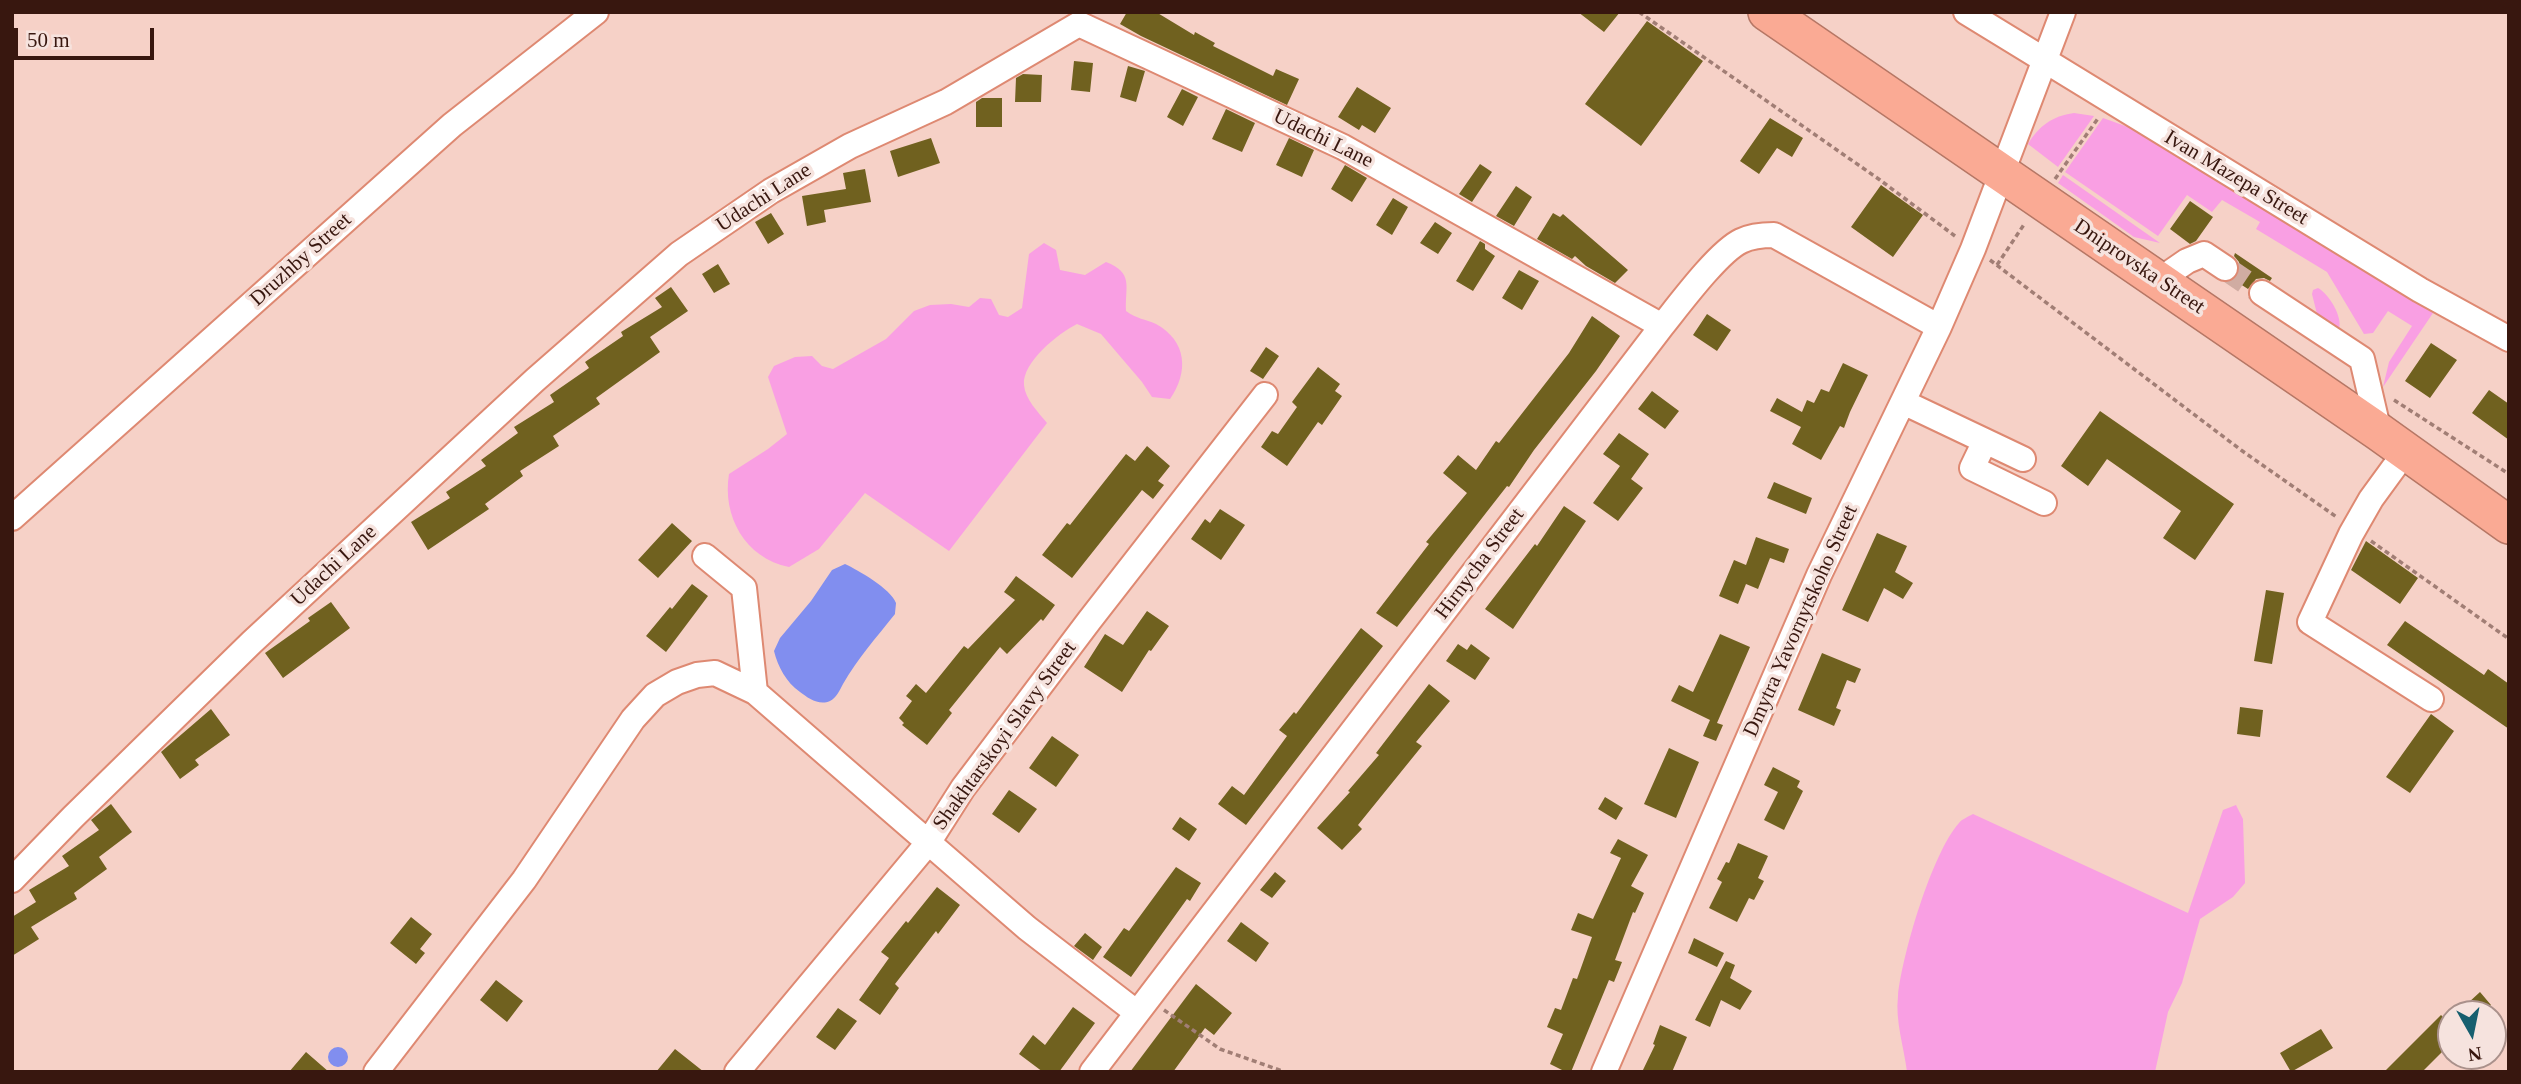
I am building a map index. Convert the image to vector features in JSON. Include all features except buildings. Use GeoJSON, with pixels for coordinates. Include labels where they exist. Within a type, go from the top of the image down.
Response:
{"type":"FeatureCollection","features":[{"type":"Feature","properties":{"kind":"highway","name":"Dniprovska Street"},"geometry":{"type":"LineString","coordinates":[[1767,12],[2393,441],[2509,525]]}},
{"type":"Feature","properties":{"kind":"street","name":"Druzhby Street"},"geometry":{"type":"LineString","coordinates":[[12,517],[452,125],[596,12]]}},
{"type":"Feature","properties":{"kind":"street","name":"Ivan Mazepa Street"},"geometry":{"type":"LineString","coordinates":[[1966,12],[2420,290],[2509,339]]}},
{"type":"Feature","properties":{"kind":"street","name":"Dmytra Yavornytskoho Street"},"geometry":{"type":"LineString","coordinates":[[1604,1072],[1819,575],[1939,327],[1973,249],[2063,12]]}},
{"type":"Feature","properties":{"kind":"street","name":"Udachi Lane"},"geometry":{"type":"LineString","coordinates":[[12,880],[252,642],[536,380],[679,254],[782,184],[850,146],[946,102],[1072,18],[1343,146],[1662,326]]}},
{"type":"Feature","properties":{"kind":"street","name":"Hirnycha Street"},"geometry":{"type":"LineString","coordinates":[[1092,1072],[1662,326],[1723,254],[1740,241],[1773,235],[1939,327]]}},
{"type":"Feature","properties":{"kind":"street"},"geometry":{"type":"LineString","coordinates":[[2158,281],[2187,261],[2204,254],[2225,268]]}},
{"type":"Feature","properties":{"kind":"street"},"geometry":{"type":"LineString","coordinates":[[2262,293],[2362,359],[2393,441],[2371,499],[2310,622],[2431,699]]}},
{"type":"Feature","properties":{"kind":"street","name":"Shakhtarskoyi Slavy Street"},"geometry":{"type":"LineString","coordinates":[[737,1072],[928,843],[962,788],[1265,395]]}},
{"type":"Feature","properties":{"kind":"street"},"geometry":{"type":"LineString","coordinates":[[1903,402],[2023,459]]}},
{"type":"Feature","properties":{"kind":"street"},"geometry":{"type":"LineString","coordinates":[[1984,441],[1972,468],[2044,503]]}},
{"type":"Feature","properties":{"kind":"street"},"geometry":{"type":"LineString","coordinates":[[705,556],[744,588],[755,692]]}},
{"type":"Feature","properties":{"kind":"street"},"geometry":{"type":"LineString","coordinates":[[376,1072],[524,880],[633,719],[655,695],[677,682],[697,675],[715,673],[755,692],[1027,928],[1141,1005]]}},
{"type":"Feature","properties":{"kind":"path"},"geometry":{"type":"LineString","coordinates":[[1639,12],[1880,180],[2241,450],[2509,639]]}},
{"type":"Feature","properties":{"kind":"path"},"geometry":{"type":"LineString","coordinates":[[2054,180],[2110,100]]}},
{"type":"Feature","properties":{"kind":"path"},"geometry":{"type":"LineString","coordinates":[[1997,265],[2029,217]]}},
{"type":"Feature","properties":{"kind":"path"},"geometry":{"type":"LineString","coordinates":[[2383,393],[2509,474]]}},
{"type":"Feature","properties":{"kind":"path"},"geometry":{"type":"LineString","coordinates":[[1141,1005],[1220,1049],[1285,1072]]}},
{"type":"Feature","properties":{"kind":"shaded area"},"geometry":{"type":"Polygon","coordinates":[[[2074,113],[2094,116],[2058,167],[2028,144],[2047,123],[2074,113]]]}},
{"type":"Feature","properties":{"kind":"shaded area"},"geometry":{"type":"Polygon","coordinates":[[[2103,118],[2143,135],[2433,313],[2383,387],[2389,362],[2412,326],[2388,311],[2373,333],[2364,334],[2327,272],[2256,229],[2260,222],[2222,200],[2212,212],[2187,195],[2158,236],[2065,172],[2103,118]]]}},
{"type":"Feature","properties":{"kind":"shaded area"},"geometry":{"type":"Polygon","coordinates":[[[2063,175],[2160,243],[2134,237],[2058,183],[2063,175]]]}},
{"type":"Feature","properties":{"kind":"shaded area"},"geometry":{"type":"Polygon","coordinates":[[[1044,243],[1056,250],[1060,270],[1085,275],[1106,262],[1121,271],[1126,281],[1126,311],[1156,324],[1174,339],[1179,348],[1182,368],[1170,399],[1152,397],[1101,334],[1077,324],[1043,349],[1025,376],[1027,395],[1047,423],[949,551],[865,493],[819,549],[789,567],[760,555],[749,545],[733,520],[729,505],[729,474],[787,434],[768,377],[774,366],[795,357],[812,356],[822,366],[833,369],[886,339],[914,311],[930,305],[969,307],[980,298],[991,299],[999,315],[1008,317],[1022,308],[1029,254],[1044,243]]]}},
{"type":"Feature","properties":{"kind":"shaded area"},"geometry":{"type":"Polygon","coordinates":[[[2318,288],[2334,306],[2339,318],[2339,329],[2318,318],[2312,294],[2313,290],[2318,288]]]}},
{"type":"Feature","properties":{"kind":"shaded area"},"geometry":{"type":"Polygon","coordinates":[[[2236,805],[2243,819],[2245,883],[2233,897],[2200,919],[2182,983],[2168,1012],[2155,1072],[1907,1072],[1897,1005],[1905,956],[1929,880],[1949,837],[1962,820],[1973,814],[2188,913],[2223,810],[2236,805]]]}},
{"type":"Feature","properties":{"kind":"water"},"geometry":{"type":"Polygon","coordinates":[[[845,564],[866,575],[888,592],[896,603],[895,614],[861,657],[836,696],[830,701],[818,702],[791,684],[780,668],[774,651],[780,638],[811,601],[832,570],[845,564]]]}},
{"type":"Feature","properties":{"kind":"water"},"geometry":{"type":"Polygon","coordinates":[[[338,1047],[345,1050],[348,1057],[345,1064],[338,1067],[331,1064],[328,1057],[331,1050],[338,1047]]]}},
{"type":"Feature","properties":{"kind":"tunnel"},"geometry":{"type":"LineString","coordinates":[[2225,268],[2262,293]]}}]}
